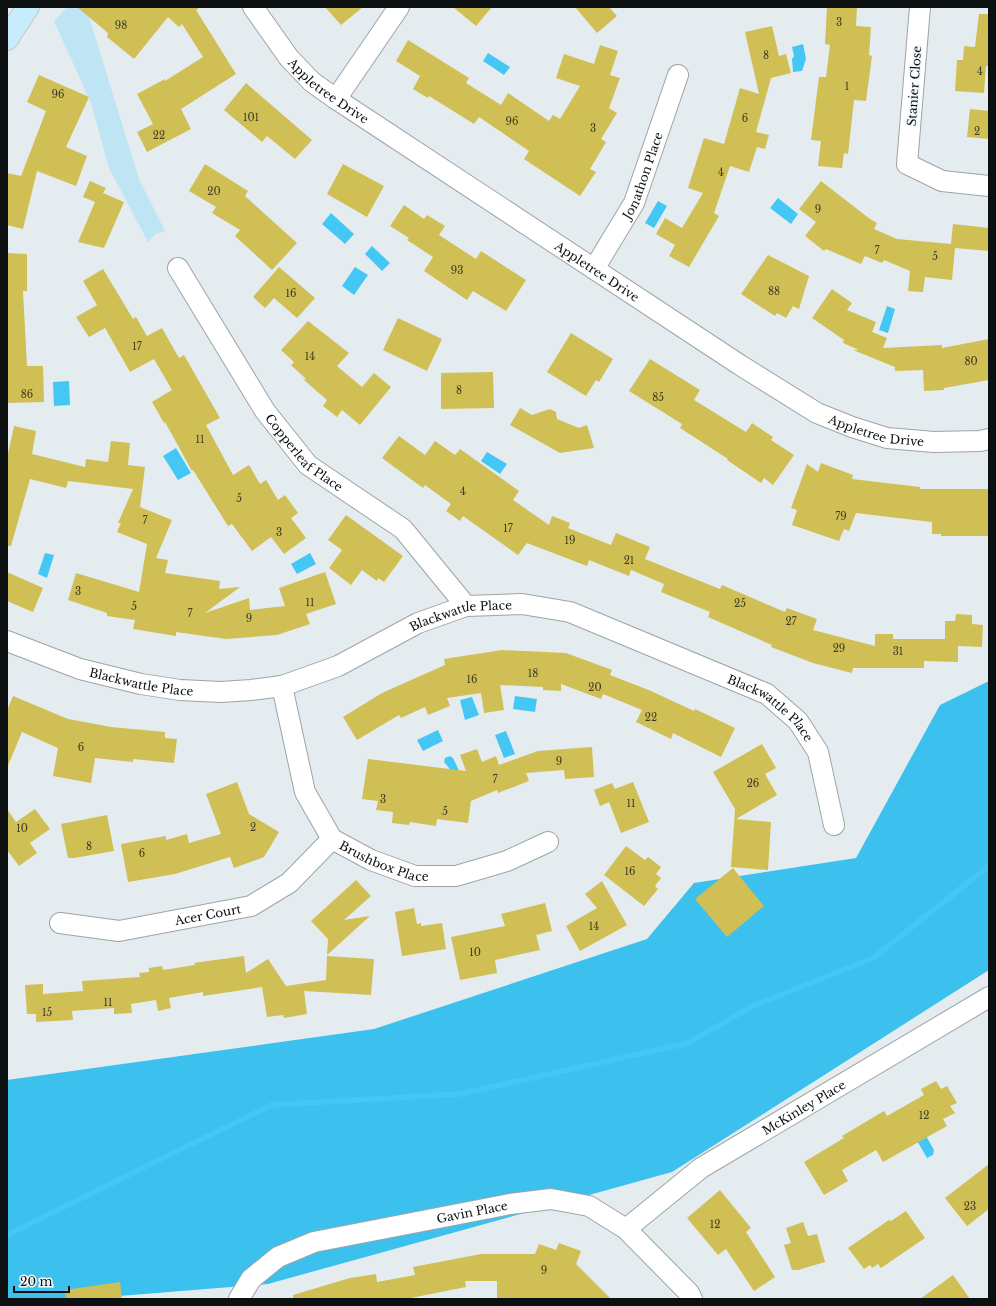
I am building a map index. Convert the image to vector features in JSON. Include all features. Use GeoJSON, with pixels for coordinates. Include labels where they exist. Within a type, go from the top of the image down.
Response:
{"type":"FeatureCollection","features":[{"type":"Feature","properties":{"kind":"main road"},"geometry":{"type":"LineString","coordinates":[[7,39],[28,7]]}},
{"type":"Feature","properties":{"kind":"street","name":"Appletree Drive"},"geometry":{"type":"LineString","coordinates":[[253,7],[289,58],[312,82],[740,365],[817,413],[852,428],[887,438],[934,442],[980,441],[989,439]]}},
{"type":"Feature","properties":{"kind":"street"},"geometry":{"type":"LineString","coordinates":[[336,99],[399,7]]}},
{"type":"Feature","properties":{"kind":"street","name":"Stanier Close"},"geometry":{"type":"LineString","coordinates":[[920,7],[908,164],[942,181],[989,186]]}},
{"type":"Feature","properties":{"kind":"street","name":"Jonathon Place"},"geometry":{"type":"LineString","coordinates":[[594,269],[634,203],[678,75]]}},
{"type":"Feature","properties":{"kind":"street","name":"Copperleaf Place"},"geometry":{"type":"LineString","coordinates":[[178,268],[265,411],[308,466],[403,528],[466,606]]}},
{"type":"Feature","properties":{"kind":"street","name":"Blackwattle Place"},"geometry":{"type":"LineString","coordinates":[[7,641],[80,669],[141,684],[180,690],[221,692],[282,686],[338,666],[418,622],[466,606],[522,604],[570,612],[767,694],[798,721],[818,752],[834,825]]}},
{"type":"Feature","properties":{"kind":"street","name":"Brushbox Place"},"geometry":{"type":"LineString","coordinates":[[282,686],[305,792],[332,839],[371,860],[415,876],[456,876],[507,861],[548,842]]}},
{"type":"Feature","properties":{"kind":"street","name":"Acer Court"},"geometry":{"type":"LineString","coordinates":[[60,924],[119,931],[252,906],[289,883],[332,839]]}},
{"type":"Feature","properties":{"kind":"street","name":"McKinley Place"},"geometry":{"type":"LineString","coordinates":[[626,1229],[701,1168],[989,997]]}},
{"type":"Feature","properties":{"kind":"street","name":"Gavin Place"},"geometry":{"type":"LineString","coordinates":[[239,1299],[251,1279],[278,1257],[314,1242],[510,1204],[551,1199],[589,1206],[626,1229],[689,1293],[692,1299]]}},
{"type":"Feature","properties":{"kind":"shaded area"},"geometry":{"type":"Polygon","coordinates":[[[67,7],[86,7],[139,179],[165,231],[156,234],[148,242],[109,168],[91,103],[54,21],[67,7]]]}},
{"type":"Feature","properties":{"kind":"shaded area"},"geometry":{"type":"Polygon","coordinates":[[[803,44],[806,59],[802,71],[793,72],[792,59],[794,56],[792,47],[803,44]]]}},
{"type":"Feature","properties":{"kind":"shaded area"},"geometry":{"type":"Polygon","coordinates":[[[488,53],[510,67],[504,75],[483,61],[488,53]]]}},
{"type":"Feature","properties":{"kind":"shaded area"},"geometry":{"type":"Polygon","coordinates":[[[778,198],[798,214],[791,224],[770,208],[778,198]]]}},
{"type":"Feature","properties":{"kind":"shaded area"},"geometry":{"type":"Polygon","coordinates":[[[658,201],[667,206],[654,228],[645,223],[658,201]]]}},
{"type":"Feature","properties":{"kind":"shaded area"},"geometry":{"type":"Polygon","coordinates":[[[331,213],[354,234],[345,244],[322,224],[331,213]]]}},
{"type":"Feature","properties":{"kind":"shaded area"},"geometry":{"type":"Polygon","coordinates":[[[372,246],[390,263],[382,271],[365,254],[372,246]]]}},
{"type":"Feature","properties":{"kind":"shaded area"},"geometry":{"type":"Polygon","coordinates":[[[355,267],[368,275],[354,295],[342,286],[355,267]]]}},
{"type":"Feature","properties":{"kind":"shaded area"},"geometry":{"type":"Polygon","coordinates":[[[887,306],[895,309],[888,333],[879,330],[887,306]]]}},
{"type":"Feature","properties":{"kind":"shaded area"},"geometry":{"type":"Polygon","coordinates":[[[69,381],[70,405],[54,406],[53,382],[69,381]]]}},
{"type":"Feature","properties":{"kind":"shaded area"},"geometry":{"type":"Polygon","coordinates":[[[176,448],[191,473],[178,480],[163,456],[176,448]]]}},
{"type":"Feature","properties":{"kind":"shaded area"},"geometry":{"type":"Polygon","coordinates":[[[487,452],[507,464],[500,474],[481,461],[487,452]]]}},
{"type":"Feature","properties":{"kind":"shaded area"},"geometry":{"type":"Polygon","coordinates":[[[45,553],[54,555],[47,578],[38,574],[45,553]]]}},
{"type":"Feature","properties":{"kind":"shaded area"},"geometry":{"type":"Polygon","coordinates":[[[310,553],[316,564],[297,574],[291,564],[310,553]]]}},
{"type":"Feature","properties":{"kind":"shaded area"},"geometry":{"type":"Polygon","coordinates":[[[989,681],[989,970],[672,1172],[268,1284],[82,1299],[7,1299],[7,1080],[374,1029],[647,939],[694,883],[856,858],[940,705],[989,681]]]}},
{"type":"Feature","properties":{"kind":"shaded area"},"geometry":{"type":"Polygon","coordinates":[[[515,696],[537,699],[535,712],[513,709],[515,696]]]}},
{"type":"Feature","properties":{"kind":"shaded area"},"geometry":{"type":"Polygon","coordinates":[[[472,697],[479,715],[465,720],[460,700],[472,697]]]}},
{"type":"Feature","properties":{"kind":"shaded area"},"geometry":{"type":"Polygon","coordinates":[[[438,730],[443,741],[423,751],[417,740],[438,730]]]}},
{"type":"Feature","properties":{"kind":"shaded area"},"geometry":{"type":"Polygon","coordinates":[[[506,731],[515,754],[504,758],[495,735],[506,731]]]}},
{"type":"Feature","properties":{"kind":"shaded area"},"geometry":{"type":"Polygon","coordinates":[[[450,756],[453,758],[464,781],[451,776],[449,768],[444,762],[445,758],[450,756]]]}},
{"type":"Feature","properties":{"kind":"shaded area"},"geometry":{"type":"Polygon","coordinates":[[[925,1134],[934,1150],[933,1155],[927,1158],[916,1139],[925,1134]]]}},
{"type":"Feature","properties":{"kind":"building"},"geometry":{"type":"Polygon","coordinates":[[[77,7],[200,7],[196,10],[236,74],[181,109],[191,129],[147,152],[137,132],[153,124],[137,94],[165,79],[165,81],[203,57],[182,24],[179,27],[168,17],[134,59],[107,37],[108,33],[77,7]]]}},
{"type":"Feature","properties":{"kind":"building"},"geometry":{"type":"Polygon","coordinates":[[[325,7],[363,7],[341,25],[325,7]]]}},
{"type":"Feature","properties":{"kind":"building"},"geometry":{"type":"Polygon","coordinates":[[[453,7],[492,7],[476,26],[453,7]]]}},
{"type":"Feature","properties":{"kind":"building"},"geometry":{"type":"Polygon","coordinates":[[[575,7],[609,7],[617,16],[597,33],[575,7]]]}},
{"type":"Feature","properties":{"kind":"building"},"geometry":{"type":"Polygon","coordinates":[[[827,7],[857,7],[856,26],[871,27],[869,55],[872,56],[866,101],[854,100],[848,154],[844,153],[842,168],[818,166],[821,141],[811,140],[819,77],[826,77],[830,45],[825,44],[827,7]]]}},
{"type":"Feature","properties":{"kind":"building"},"geometry":{"type":"Polygon","coordinates":[[[979,14],[989,14],[989,66],[986,66],[984,93],[955,91],[957,60],[963,60],[964,46],[975,47],[979,14]]]}},
{"type":"Feature","properties":{"kind":"building"},"geometry":{"type":"Polygon","coordinates":[[[772,26],[779,56],[786,54],[791,73],[771,78],[756,132],[769,135],[765,149],[757,147],[749,172],[730,166],[714,213],[719,216],[689,267],[669,256],[675,245],[656,234],[665,218],[682,228],[703,193],[688,188],[704,138],[724,144],[740,88],[759,94],[745,32],[772,26]]]}},
{"type":"Feature","properties":{"kind":"building"},"geometry":{"type":"Polygon","coordinates":[[[408,40],[469,78],[466,83],[501,105],[508,93],[549,121],[553,115],[560,119],[580,86],[556,78],[564,54],[594,64],[600,45],[618,51],[610,75],[620,78],[609,108],[617,113],[601,139],[606,142],[590,169],[596,172],[580,196],[524,159],[529,151],[479,117],[474,124],[429,96],[428,98],[413,89],[420,76],[396,61],[408,40]]]}},
{"type":"Feature","properties":{"kind":"building"},"geometry":{"type":"Polygon","coordinates":[[[39,75],[89,97],[66,147],[87,156],[76,186],[37,171],[23,229],[7,225],[7,173],[21,176],[46,111],[27,102],[39,75]]]}},
{"type":"Feature","properties":{"kind":"building"},"geometry":{"type":"Polygon","coordinates":[[[246,83],[312,140],[295,159],[267,136],[262,142],[224,110],[246,83]]]}},
{"type":"Feature","properties":{"kind":"building"},"geometry":{"type":"Polygon","coordinates":[[[970,109],[989,111],[989,139],[967,137],[970,109]]]}},
{"type":"Feature","properties":{"kind":"building"},"geometry":{"type":"Polygon","coordinates":[[[205,164],[248,191],[245,196],[297,243],[272,270],[235,236],[240,230],[212,213],[216,207],[189,191],[205,164]]]}},
{"type":"Feature","properties":{"kind":"building"},"geometry":{"type":"Polygon","coordinates":[[[343,164],[384,186],[367,217],[327,194],[343,164]]]}},
{"type":"Feature","properties":{"kind":"building"},"geometry":{"type":"Polygon","coordinates":[[[90,181],[106,188],[103,193],[124,202],[104,248],[78,242],[95,202],[83,197],[90,181]]]}},
{"type":"Feature","properties":{"kind":"building"},"geometry":{"type":"Polygon","coordinates":[[[821,181],[877,223],[874,229],[897,239],[951,244],[953,224],[989,228],[989,251],[955,248],[952,280],[925,277],[923,292],[908,291],[910,271],[884,260],[882,263],[865,256],[861,264],[826,249],[824,251],[805,236],[816,222],[799,209],[821,181]]]}},
{"type":"Feature","properties":{"kind":"building"},"geometry":{"type":"Polygon","coordinates":[[[404,205],[424,219],[427,215],[445,226],[439,235],[476,259],[481,251],[526,280],[506,311],[473,291],[467,300],[424,271],[433,257],[407,240],[409,238],[390,226],[404,205]]]}},
{"type":"Feature","properties":{"kind":"building"},"geometry":{"type":"Polygon","coordinates":[[[7,253],[27,254],[27,291],[23,291],[27,366],[43,366],[44,402],[7,403],[7,253]]]}},
{"type":"Feature","properties":{"kind":"building"},"geometry":{"type":"Polygon","coordinates":[[[768,255],[809,276],[799,309],[793,306],[786,318],[777,313],[775,316],[741,294],[768,255]]]}},
{"type":"Feature","properties":{"kind":"building"},"geometry":{"type":"Polygon","coordinates":[[[279,267],[315,298],[297,318],[274,298],[265,308],[253,297],[279,267]]]}},
{"type":"Feature","properties":{"kind":"building"},"geometry":{"type":"Polygon","coordinates":[[[103,269],[133,319],[136,317],[147,336],[162,328],[179,358],[184,355],[220,418],[206,425],[233,475],[249,465],[260,484],[266,480],[278,500],[285,495],[298,513],[291,518],[306,538],[284,554],[271,537],[252,551],[232,524],[228,526],[193,470],[192,471],[165,422],[164,423],[152,402],[172,390],[154,359],[130,372],[105,328],[89,337],[76,317],[97,305],[83,281],[103,269]]]}},
{"type":"Feature","properties":{"kind":"building"},"geometry":{"type":"Polygon","coordinates":[[[832,289],[852,303],[847,310],[876,322],[872,332],[887,338],[883,348],[942,345],[942,348],[989,339],[989,380],[944,388],[944,390],[924,391],[923,370],[895,371],[895,367],[853,350],[859,350],[843,343],[844,340],[812,318],[832,289]]]}},
{"type":"Feature","properties":{"kind":"building"},"geometry":{"type":"Polygon","coordinates":[[[398,318],[442,339],[427,371],[383,350],[398,318]]]}},
{"type":"Feature","properties":{"kind":"building"},"geometry":{"type":"Polygon","coordinates":[[[308,321],[349,353],[337,366],[362,387],[374,373],[391,387],[360,425],[342,410],[337,417],[323,406],[327,400],[304,380],[306,379],[291,365],[294,362],[281,350],[308,321]]]}},
{"type":"Feature","properties":{"kind":"building"},"geometry":{"type":"Polygon","coordinates":[[[571,333],[613,359],[599,382],[596,380],[586,396],[547,372],[571,333]]]}},
{"type":"Feature","properties":{"kind":"building"},"geometry":{"type":"Polygon","coordinates":[[[650,359],[700,390],[694,400],[746,432],[752,423],[773,437],[771,440],[794,455],[773,485],[764,478],[761,483],[727,460],[728,459],[680,428],[682,424],[629,391],[650,359]]]}},
{"type":"Feature","properties":{"kind":"building"},"geometry":{"type":"Polygon","coordinates":[[[493,372],[494,408],[441,409],[441,373],[493,372]]]}},
{"type":"Feature","properties":{"kind":"building"},"geometry":{"type":"Polygon","coordinates":[[[520,408],[532,415],[550,409],[556,412],[557,419],[579,428],[587,425],[594,448],[560,453],[510,425],[520,408]]]}},
{"type":"Feature","properties":{"kind":"building"},"geometry":{"type":"Polygon","coordinates":[[[14,426],[36,431],[32,454],[85,467],[86,459],[108,462],[111,441],[130,443],[128,465],[145,467],[140,507],[172,520],[156,558],[168,560],[165,573],[220,581],[219,589],[240,587],[205,613],[249,598],[250,610],[285,606],[279,588],[325,572],[336,604],[306,614],[310,624],[277,635],[226,639],[176,632],[176,636],[133,629],[135,620],[107,616],[107,613],[68,600],[76,573],[139,592],[147,544],[117,532],[121,523],[118,523],[133,489],[68,481],[66,488],[30,479],[11,546],[7,546],[7,458],[14,426]]]}},
{"type":"Feature","properties":{"kind":"building"},"geometry":{"type":"Polygon","coordinates":[[[399,436],[425,455],[435,441],[455,455],[460,449],[519,491],[513,500],[549,525],[552,516],[570,523],[568,528],[611,545],[616,533],[650,547],[645,559],[720,589],[722,585],[785,612],[787,608],[817,619],[813,630],[875,646],[875,634],[893,634],[893,639],[945,639],[945,621],[955,621],[956,614],[972,615],[972,624],[983,625],[982,647],[958,646],[958,662],[924,661],[924,668],[853,668],[852,673],[813,663],[771,647],[772,645],[708,617],[710,612],[661,592],[664,584],[631,570],[629,576],[589,560],[587,566],[527,543],[518,555],[463,516],[460,521],[446,511],[451,504],[425,485],[423,488],[382,458],[399,436]]]}},
{"type":"Feature","properties":{"kind":"building"},"geometry":{"type":"Polygon","coordinates":[[[821,463],[853,475],[852,479],[920,487],[920,489],[989,489],[989,536],[941,536],[941,534],[932,534],[932,522],[856,513],[849,531],[844,529],[839,541],[792,525],[797,510],[791,508],[807,464],[818,472],[821,463]]]}},
{"type":"Feature","properties":{"kind":"building"},"geometry":{"type":"Polygon","coordinates":[[[346,515],[403,556],[384,582],[378,578],[377,581],[362,570],[351,585],[329,568],[342,550],[328,540],[346,515]]]}},
{"type":"Feature","properties":{"kind":"building"},"geometry":{"type":"Polygon","coordinates":[[[7,572],[43,588],[33,612],[7,601],[7,572]]]}},
{"type":"Feature","properties":{"kind":"building"},"geometry":{"type":"Polygon","coordinates":[[[502,650],[566,653],[612,670],[610,675],[651,691],[694,711],[695,709],[735,728],[721,757],[673,733],[671,739],[636,722],[642,710],[603,694],[601,699],[561,684],[561,691],[543,690],[543,687],[500,685],[504,710],[484,713],[481,693],[447,698],[450,706],[428,715],[425,707],[401,718],[399,715],[357,740],[343,717],[382,693],[445,665],[444,659],[502,650]]]}},
{"type":"Feature","properties":{"kind":"building"},"geometry":{"type":"Polygon","coordinates":[[[13,696],[68,719],[111,727],[165,732],[165,738],[177,739],[174,763],[133,759],[133,762],[95,758],[91,783],[53,776],[58,748],[22,732],[7,768],[7,711],[13,696]]]}},
{"type":"Feature","properties":{"kind":"building"},"geometry":{"type":"Polygon","coordinates":[[[762,744],[776,768],[765,774],[777,795],[736,819],[771,822],[768,870],[731,867],[735,809],[713,772],[762,744]]]}},
{"type":"Feature","properties":{"kind":"building"},"geometry":{"type":"Polygon","coordinates":[[[592,747],[594,777],[565,779],[564,770],[526,773],[529,781],[498,793],[497,790],[471,801],[468,823],[437,819],[436,826],[410,822],[409,825],[392,823],[393,812],[376,810],[378,801],[362,799],[368,759],[466,771],[460,755],[477,749],[482,762],[496,756],[499,765],[538,751],[592,747]]]}},
{"type":"Feature","properties":{"kind":"building"},"geometry":{"type":"Polygon","coordinates":[[[237,782],[249,814],[279,832],[264,857],[234,868],[230,857],[175,874],[128,882],[121,844],[166,836],[166,840],[187,834],[189,843],[221,834],[206,794],[237,782]]]}},
{"type":"Feature","properties":{"kind":"building"},"geometry":{"type":"Polygon","coordinates":[[[633,782],[649,822],[621,833],[609,802],[600,806],[594,790],[612,783],[615,789],[633,782]]]}},
{"type":"Feature","properties":{"kind":"building"},"geometry":{"type":"Polygon","coordinates":[[[7,809],[16,822],[35,809],[50,829],[30,843],[37,853],[19,866],[7,850],[7,809]]]}},
{"type":"Feature","properties":{"kind":"building"},"geometry":{"type":"Polygon","coordinates":[[[107,815],[114,851],[68,858],[61,824],[107,815]]]}},
{"type":"Feature","properties":{"kind":"building"},"geometry":{"type":"Polygon","coordinates":[[[626,846],[645,860],[648,857],[661,867],[656,874],[661,878],[655,886],[658,889],[644,906],[604,875],[626,846]]]}},
{"type":"Feature","properties":{"kind":"building"},"geometry":{"type":"Polygon","coordinates":[[[733,868],[764,906],[727,937],[695,899],[733,868]]]}},
{"type":"Feature","properties":{"kind":"building"},"geometry":{"type":"Polygon","coordinates":[[[356,880],[371,896],[344,920],[370,916],[327,955],[328,939],[311,921],[356,880]]]}},
{"type":"Feature","properties":{"kind":"building"},"geometry":{"type":"Polygon","coordinates":[[[602,881],[627,925],[580,951],[566,926],[597,908],[585,894],[602,881]]]}},
{"type":"Feature","properties":{"kind":"building"},"geometry":{"type":"Polygon","coordinates":[[[545,903],[552,931],[536,935],[540,950],[495,960],[497,973],[460,980],[451,937],[505,926],[501,914],[545,903]]]}},
{"type":"Feature","properties":{"kind":"building"},"geometry":{"type":"Polygon","coordinates":[[[414,908],[417,924],[421,923],[421,926],[442,923],[446,949],[402,956],[395,912],[414,908]]]}},
{"type":"Feature","properties":{"kind":"building"},"geometry":{"type":"Polygon","coordinates":[[[244,956],[246,973],[268,959],[286,986],[326,980],[327,956],[374,959],[371,995],[304,991],[307,1014],[284,1018],[283,1015],[267,1017],[262,987],[203,996],[203,992],[169,998],[171,1008],[158,1011],[156,1000],[131,1004],[132,1013],[114,1014],[114,1008],[72,1011],[73,1020],[36,1022],[36,1014],[27,1014],[25,985],[43,984],[43,994],[83,991],[82,981],[140,977],[139,973],[149,972],[149,968],[162,966],[163,970],[195,965],[194,963],[244,956]]]}},
{"type":"Feature","properties":{"kind":"building"},"geometry":{"type":"Polygon","coordinates":[[[936,1081],[941,1089],[947,1086],[957,1103],[950,1106],[955,1113],[943,1119],[947,1126],[883,1162],[876,1150],[842,1170],[848,1181],[824,1195],[804,1162],[844,1138],[842,1136],[884,1111],[887,1116],[924,1095],[921,1089],[936,1081]]]}},
{"type":"Feature","properties":{"kind":"building"},"geometry":{"type":"Polygon","coordinates":[[[989,1164],[989,1209],[967,1226],[945,1198],[989,1164]]]}},
{"type":"Feature","properties":{"kind":"building"},"geometry":{"type":"Polygon","coordinates":[[[720,1190],[751,1228],[746,1232],[775,1277],[754,1291],[726,1249],[718,1255],[687,1218],[720,1190]]]}},
{"type":"Feature","properties":{"kind":"building"},"geometry":{"type":"Polygon","coordinates":[[[906,1211],[925,1238],[881,1268],[878,1264],[872,1268],[870,1265],[864,1269],[848,1248],[889,1220],[891,1221],[906,1211]]]}},
{"type":"Feature","properties":{"kind":"building"},"geometry":{"type":"Polygon","coordinates":[[[803,1222],[808,1236],[817,1234],[825,1262],[798,1270],[792,1270],[784,1245],[791,1243],[786,1228],[803,1222]]]}},
{"type":"Feature","properties":{"kind":"building"},"geometry":{"type":"Polygon","coordinates":[[[559,1243],[581,1251],[576,1264],[611,1299],[497,1299],[497,1281],[465,1281],[466,1287],[406,1299],[293,1299],[293,1295],[350,1278],[376,1274],[377,1282],[415,1275],[413,1267],[481,1254],[535,1254],[539,1244],[556,1250],[559,1243]]]}},
{"type":"Feature","properties":{"kind":"building"},"geometry":{"type":"Polygon","coordinates":[[[953,1275],[970,1299],[920,1299],[953,1275]]]}},
{"type":"Feature","properties":{"kind":"building"},"geometry":{"type":"Polygon","coordinates":[[[120,1282],[122,1299],[66,1299],[65,1290],[120,1282]]]}},
{"type":"Feature","properties":{"kind":"waterway"},"geometry":{"type":"LineString","coordinates":[[7,1235],[271,1105],[460,1094],[688,1043],[753,1006],[873,958],[989,866]]}}]}
